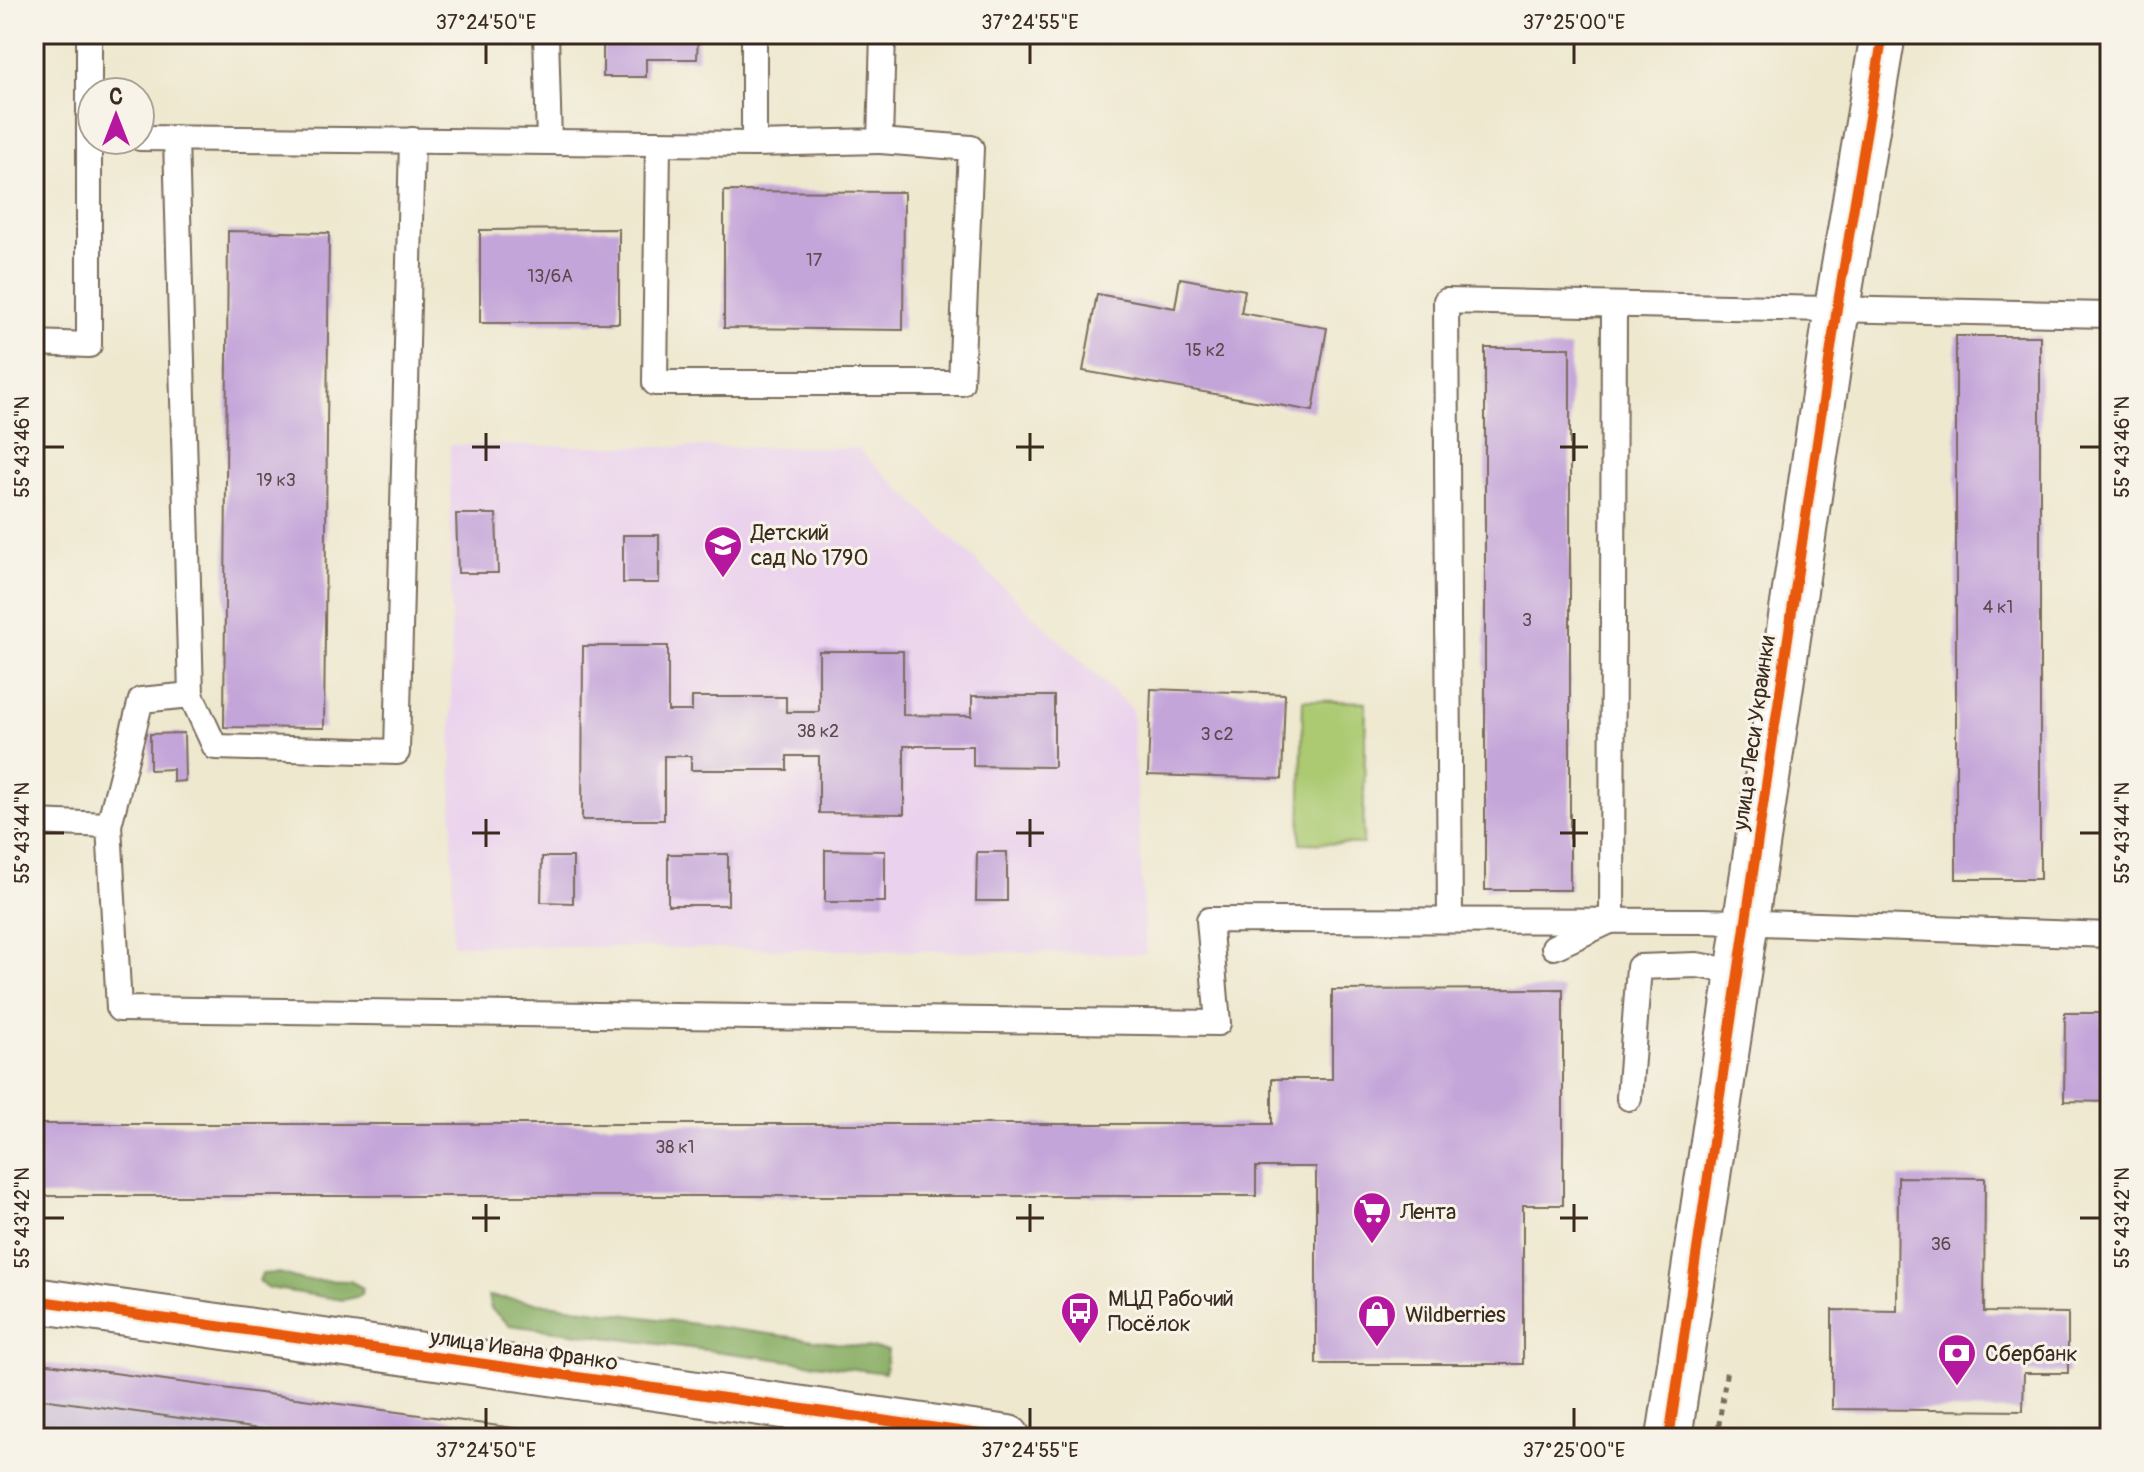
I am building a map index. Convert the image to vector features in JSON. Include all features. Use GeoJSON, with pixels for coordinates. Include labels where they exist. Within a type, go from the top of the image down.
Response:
{"type":"FeatureCollection","features":[{"type":"Feature","properties":{"kind":"street","name":"улица Леси Украинки"},"geometry":{"type":"LineString","coordinates":[[1669,1438],[1837,308],[1883,34]]}},
{"type":"Feature","properties":{"kind":"street","name":"улица Ивана Франко"},"geometry":{"type":"LineString","coordinates":[[34,1300],[1008,1438]]}},
{"type":"Feature","properties":{"kind":"lane"},"geometry":{"type":"LineString","coordinates":[[89,34],[89,76]]}},
{"type":"Feature","properties":{"kind":"lane"},"geometry":{"type":"LineString","coordinates":[[546,34],[549,142]]}},
{"type":"Feature","properties":{"kind":"lane"},"geometry":{"type":"LineString","coordinates":[[754,34],[754,144]]}},
{"type":"Feature","properties":{"kind":"lane"},"geometry":{"type":"LineString","coordinates":[[880,141],[883,34]]}},
{"type":"Feature","properties":{"kind":"lane"},"geometry":{"type":"LineString","coordinates":[[156,138],[412,140],[754,144],[880,141],[971,148],[961,383],[655,383],[658,143]]}},
{"type":"Feature","properties":{"kind":"lane"},"geometry":{"type":"LineString","coordinates":[[176,138],[191,695],[215,747],[397,752],[412,140]]}},
{"type":"Feature","properties":{"kind":"lane"},"geometry":{"type":"LineString","coordinates":[[34,343],[89,345],[90,156]]}},
{"type":"Feature","properties":{"kind":"lane"},"geometry":{"type":"LineString","coordinates":[[1450,920],[1446,301],[2110,315]]}},
{"type":"Feature","properties":{"kind":"lane"},"geometry":{"type":"LineString","coordinates":[[1612,920],[1614,305]]}},
{"type":"Feature","properties":{"kind":"lane"},"geometry":{"type":"LineString","coordinates":[[191,695],[141,700],[109,825],[119,1009],[1218,1023],[1209,920],[1745,922],[2110,935]]}},
{"type":"Feature","properties":{"kind":"lane"},"geometry":{"type":"LineString","coordinates":[[34,822],[109,825]]}},
{"type":"Feature","properties":{"kind":"lane"},"geometry":{"type":"LineString","coordinates":[[1554,947],[1612,920]]}},
{"type":"Feature","properties":{"kind":"lane"},"geometry":{"type":"LineString","coordinates":[[1629,1098],[1639,967],[1697,965],[1738,972]]}},
{"type":"Feature","properties":{"kind":"shaded area","name":"Детский сад № 1790"},"geometry":{"type":"Polygon","coordinates":[[[450,445],[857,448],[1132,709],[1146,954],[453,945],[450,445]]]}},
{"type":"Feature","properties":{"kind":"shaded area"},"geometry":{"type":"Polygon","coordinates":[[[34,1362],[584,1438],[34,1438],[34,1362]]]}},
{"type":"Feature","properties":{"kind":"green space"},"geometry":{"type":"Polygon","coordinates":[[[1303,700],[1366,702],[1363,844],[1300,843],[1303,700]]]}},
{"type":"Feature","properties":{"kind":"green space"},"geometry":{"type":"Polygon","coordinates":[[[279,1273],[302,1280],[350,1281],[363,1288],[360,1296],[343,1300],[269,1288],[259,1281],[262,1274],[279,1273]]]}},
{"type":"Feature","properties":{"kind":"green space"},"geometry":{"type":"Polygon","coordinates":[[[488,1296],[888,1350],[885,1373],[509,1325],[491,1309],[488,1296]]]}},
{"type":"Feature","properties":{"kind":"building"},"geometry":{"type":"Polygon","coordinates":[[[603,34],[698,34],[697,59],[646,59],[646,77],[603,77],[603,34]]]}},
{"type":"Feature","properties":{"kind":"building"},"geometry":{"type":"Polygon","coordinates":[[[956,34],[994,34],[994,41],[956,40],[956,34]]]}},
{"type":"Feature","properties":{"kind":"building"},"geometry":{"type":"Polygon","coordinates":[[[724,191],[904,192],[903,330],[724,328],[724,191]]]}},
{"type":"Feature","properties":{"kind":"building"},"geometry":{"type":"Polygon","coordinates":[[[619,229],[619,323],[480,323],[480,230],[619,229]]]}},
{"type":"Feature","properties":{"kind":"building"},"geometry":{"type":"Polygon","coordinates":[[[228,231],[329,233],[324,728],[224,727],[228,231]]]}},
{"type":"Feature","properties":{"kind":"building"},"geometry":{"type":"Polygon","coordinates":[[[1180,278],[1245,290],[1241,313],[1327,328],[1313,411],[1083,371],[1097,294],[1175,308],[1180,278]]]}},
{"type":"Feature","properties":{"kind":"building"},"geometry":{"type":"Polygon","coordinates":[[[1956,336],[2040,336],[2040,879],[1956,879],[1956,336]]]}},
{"type":"Feature","properties":{"kind":"building"},"geometry":{"type":"Polygon","coordinates":[[[1485,348],[1570,348],[1570,890],[1485,890],[1485,348]]]}},
{"type":"Feature","properties":{"kind":"building"},"geometry":{"type":"Polygon","coordinates":[[[456,514],[496,514],[498,573],[458,573],[456,514]]]}},
{"type":"Feature","properties":{"kind":"building"},"geometry":{"type":"Polygon","coordinates":[[[623,535],[659,535],[659,583],[623,583],[623,535]]]}},
{"type":"Feature","properties":{"kind":"building"},"geometry":{"type":"Polygon","coordinates":[[[583,646],[668,646],[668,711],[692,711],[692,697],[786,697],[786,712],[819,712],[819,651],[903,651],[903,715],[972,716],[972,696],[1054,696],[1054,767],[973,766],[973,746],[904,746],[904,814],[819,813],[819,756],[787,756],[787,770],[691,770],[691,756],[664,756],[664,820],[582,820],[583,646]]]}},
{"type":"Feature","properties":{"kind":"building"},"geometry":{"type":"Polygon","coordinates":[[[1151,689],[1285,694],[1282,779],[1148,775],[1151,689]]]}},
{"type":"Feature","properties":{"kind":"building"},"geometry":{"type":"Polygon","coordinates":[[[184,733],[185,781],[173,782],[173,769],[150,770],[150,734],[184,733]]]}},
{"type":"Feature","properties":{"kind":"building"},"geometry":{"type":"Polygon","coordinates":[[[825,850],[885,851],[885,902],[825,902],[825,850]]]}},
{"type":"Feature","properties":{"kind":"building"},"geometry":{"type":"Polygon","coordinates":[[[977,852],[1007,852],[1007,901],[976,901],[977,852]]]}},
{"type":"Feature","properties":{"kind":"building"},"geometry":{"type":"Polygon","coordinates":[[[668,854],[728,854],[728,905],[668,905],[668,854]]]}},
{"type":"Feature","properties":{"kind":"building"},"geometry":{"type":"Polygon","coordinates":[[[542,857],[573,857],[573,903],[541,902],[542,857]]]}},
{"type":"Feature","properties":{"kind":"building"},"geometry":{"type":"Polygon","coordinates":[[[1563,989],[1563,1205],[1523,1205],[1523,1364],[1316,1364],[1316,1167],[1256,1167],[1256,1196],[34,1196],[34,1124],[1272,1124],[1272,1079],[1332,1079],[1332,990],[1563,989]]]}},
{"type":"Feature","properties":{"kind":"building"},"geometry":{"type":"Polygon","coordinates":[[[2065,1013],[2110,1013],[2110,1102],[2064,1101],[2065,1013]]]}},
{"type":"Feature","properties":{"kind":"building"},"geometry":{"type":"Polygon","coordinates":[[[1898,1177],[1985,1178],[1984,1312],[2068,1313],[2068,1373],[2024,1373],[2023,1411],[1832,1409],[1832,1310],[1897,1311],[1898,1177]]]}},
{"type":"Feature","properties":{"kind":"building"},"geometry":{"type":"Polygon","coordinates":[[[34,1362],[571,1438],[325,1438],[34,1398],[34,1362]]]}},
{"type":"Feature","properties":{"kind":"cycle path"},"geometry":{"type":"LineString","coordinates":[[1669,1438],[1837,308],[1883,34]]}},
{"type":"Feature","properties":{"kind":"cycle path"},"geometry":{"type":"LineString","coordinates":[[34,1300],[1008,1438]]}},
{"type":"Feature","properties":{"kind":"place","name":"Детский сад № 1790"},"geometry":{"type":"Point","coordinates":[723,579]}},
{"type":"Feature","properties":{"kind":"place","name":"Лента"},"geometry":{"type":"Point","coordinates":[1372,1245]}},
{"type":"Feature","properties":{"kind":"place","name":"МЦД Рабочий Посёлок"},"geometry":{"type":"Point","coordinates":[1080,1345]}},
{"type":"Feature","properties":{"kind":"place","name":"Wildberries"},"geometry":{"type":"Point","coordinates":[1377,1348]}},
{"type":"Feature","properties":{"kind":"place","name":"Сбербанк"},"geometry":{"type":"Point","coordinates":[1957,1387]}}]}
